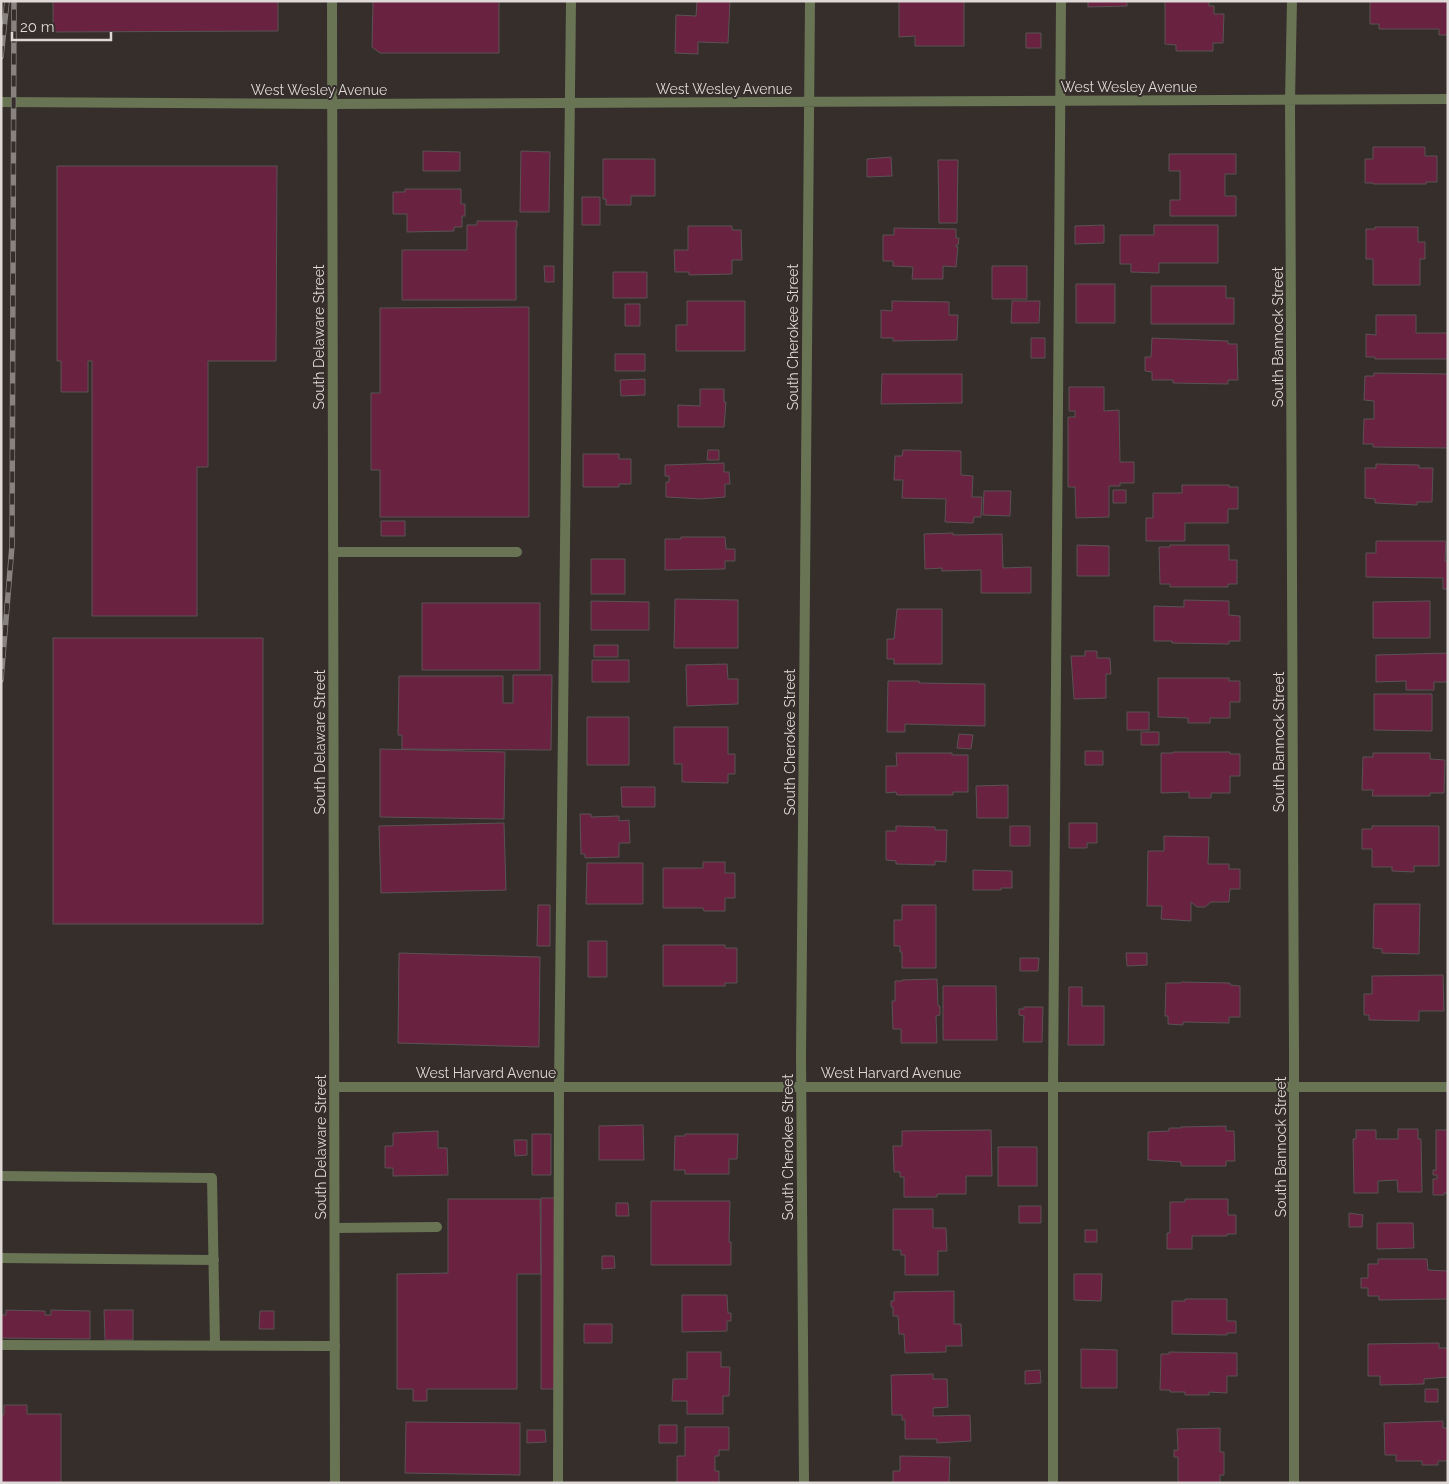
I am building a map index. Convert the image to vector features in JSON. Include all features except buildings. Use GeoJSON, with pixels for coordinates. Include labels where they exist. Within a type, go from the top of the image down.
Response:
{"type":"FeatureCollection","features":[{"type":"Feature","properties":{"kind":"street","name":"South Delaware Street"},"geometry":{"type":"LineString","coordinates":[[332,1],[335,1483]]}},
{"type":"Feature","properties":{"kind":"street"},"geometry":{"type":"LineString","coordinates":[[558,1483],[571,1]]}},
{"type":"Feature","properties":{"kind":"street","name":"South Cherokee Street"},"geometry":{"type":"LineString","coordinates":[[804,1483],[801,1087],[810,1]]}},
{"type":"Feature","properties":{"kind":"street"},"geometry":{"type":"LineString","coordinates":[[1053,1483],[1053,1087],[1061,1]]}},
{"type":"Feature","properties":{"kind":"street","name":"South Bannock Street"},"geometry":{"type":"LineString","coordinates":[[1292,1],[1290,100],[1294,1483]]}},
{"type":"Feature","properties":{"kind":"street","name":"West Wesley Avenue"},"geometry":{"type":"LineString","coordinates":[[1,102],[332,104],[1448,100]]}},
{"type":"Feature","properties":{"kind":"street"},"geometry":{"type":"LineString","coordinates":[[334,552],[517,552]]}},
{"type":"Feature","properties":{"kind":"street","name":"West Harvard Avenue"},"geometry":{"type":"LineString","coordinates":[[335,1087],[1448,1087]]}},
{"type":"Feature","properties":{"kind":"street"},"geometry":{"type":"LineString","coordinates":[[1,1176],[212,1178],[215,1345]]}},
{"type":"Feature","properties":{"kind":"street"},"geometry":{"type":"LineString","coordinates":[[335,1228],[437,1227]]}},
{"type":"Feature","properties":{"kind":"street"},"geometry":{"type":"LineString","coordinates":[[1,1258],[214,1260]]}},
{"type":"Feature","properties":{"kind":"street"},"geometry":{"type":"LineString","coordinates":[[1,1345],[335,1346]]}},
{"type":"Feature","properties":{"kind":"railway"},"geometry":{"type":"LineString","coordinates":[[1,57],[7,1]]}},
{"type":"Feature","properties":{"kind":"railway"},"geometry":{"type":"LineString","coordinates":[[1,680],[12,546],[14,1]]}}]}
